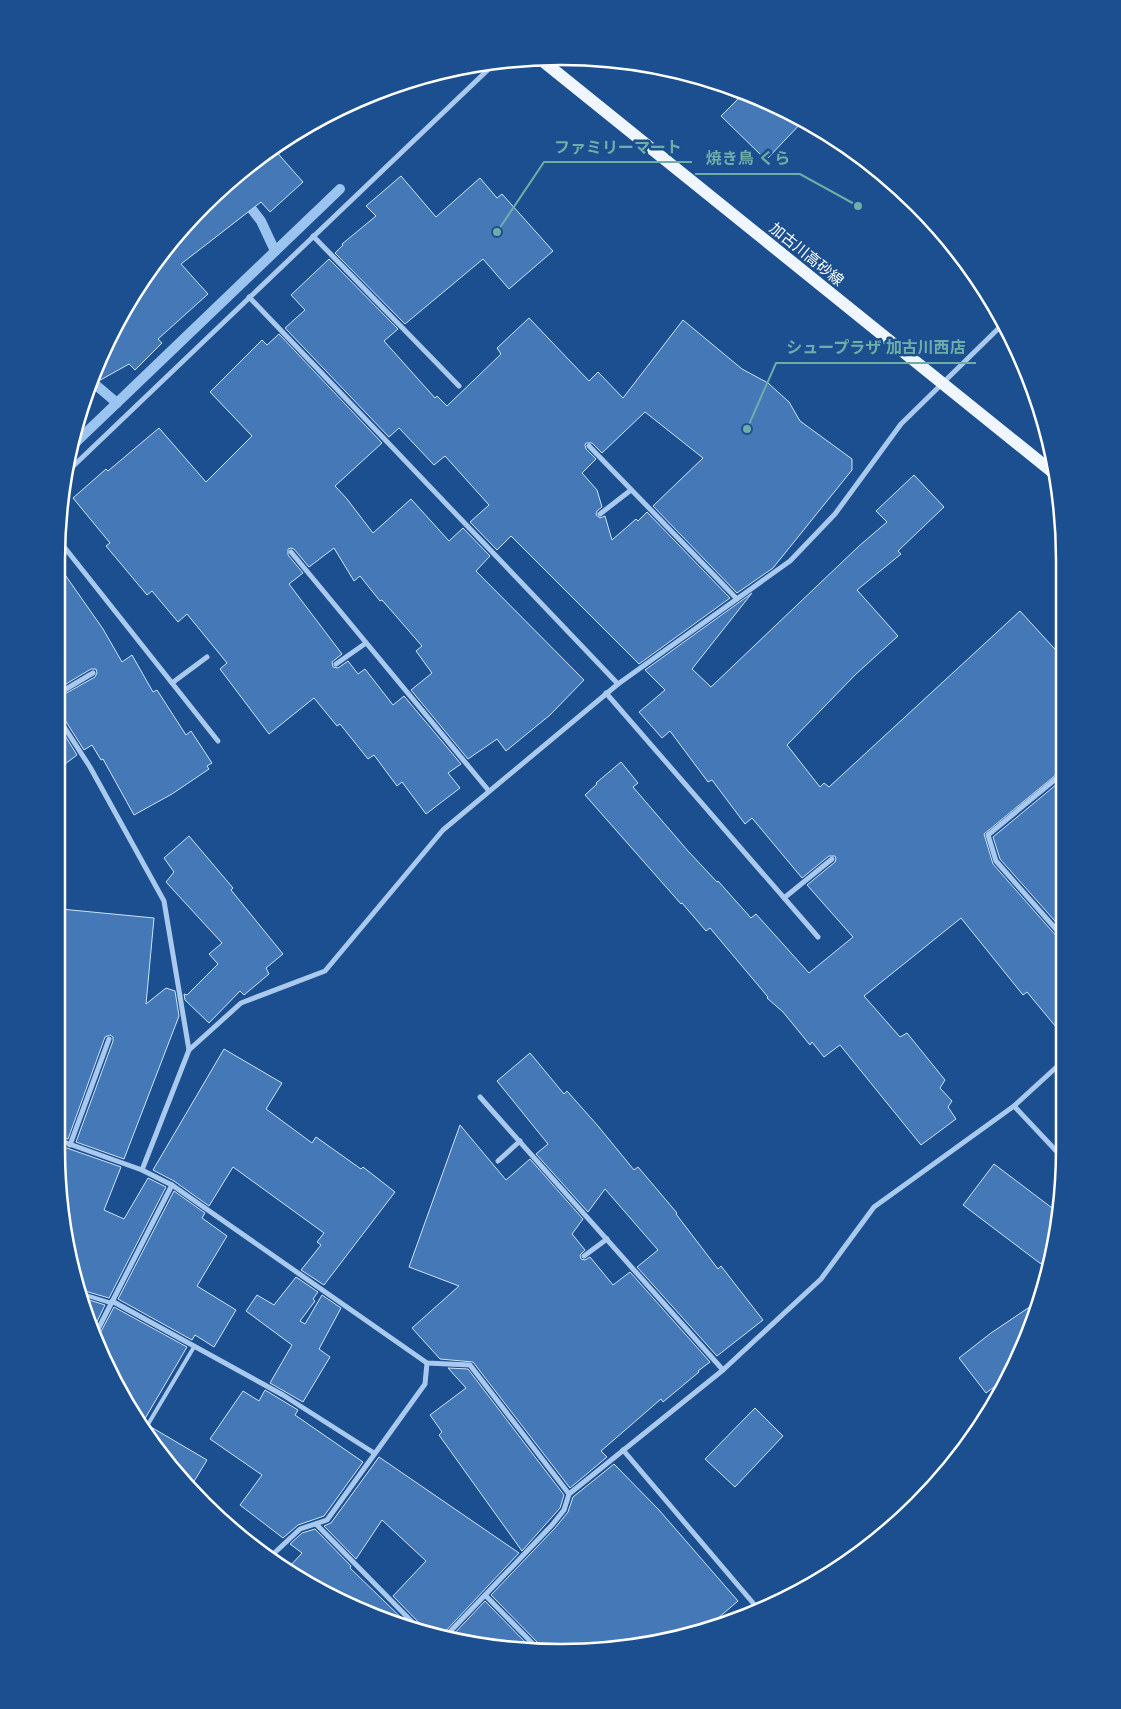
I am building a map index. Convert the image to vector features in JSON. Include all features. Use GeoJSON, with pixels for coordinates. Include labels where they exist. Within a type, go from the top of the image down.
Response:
{"type":"FeatureCollection","features":[{"type":"Feature","properties":{"kind":"main road","name":"加古川高砂線"},"geometry":{"type":"LineString","coordinates":[[548,65],[1047,467]]}},
{"type":"Feature","properties":{"kind":"street"},"geometry":{"type":"LineString","coordinates":[[75,464],[487,71]]}},
{"type":"Feature","properties":{"kind":"street"},"geometry":{"type":"LineString","coordinates":[[313,236],[459,386]]}},
{"type":"Feature","properties":{"kind":"street"},"geometry":{"type":"LineString","coordinates":[[249,296],[618,684]]}},
{"type":"Feature","properties":{"kind":"street"},"geometry":{"type":"LineString","coordinates":[[142,1170],[189,1050],[241,1003],[325,971],[443,830],[606,693],[790,561],[835,514],[901,424],[998,329]]}},
{"type":"Feature","properties":{"kind":"street"},"geometry":{"type":"LineString","coordinates":[[589,446],[737,599]]}},
{"type":"Feature","properties":{"kind":"street"},"geometry":{"type":"LineString","coordinates":[[600,514],[631,490]]}},
{"type":"Feature","properties":{"kind":"street"},"geometry":{"type":"LineString","coordinates":[[65,548],[218,741]]}},
{"type":"Feature","properties":{"kind":"street"},"geometry":{"type":"LineString","coordinates":[[291,552],[490,791]]}},
{"type":"Feature","properties":{"kind":"street"},"geometry":{"type":"LineString","coordinates":[[336,664],[366,642]]}},
{"type":"Feature","properties":{"kind":"street"},"geometry":{"type":"LineString","coordinates":[[172,683],[207,657]]}},
{"type":"Feature","properties":{"kind":"street"},"geometry":{"type":"LineString","coordinates":[[65,690],[93,673]]}},
{"type":"Feature","properties":{"kind":"street"},"geometry":{"type":"LineString","coordinates":[[606,693],[818,937]]}},
{"type":"Feature","properties":{"kind":"street"},"geometry":{"type":"LineString","coordinates":[[65,728],[90,767],[164,901],[189,1050]]}},
{"type":"Feature","properties":{"kind":"street"},"geometry":{"type":"LineString","coordinates":[[1056,777],[988,835],[996,861],[1056,929]]}},
{"type":"Feature","properties":{"kind":"street"},"geometry":{"type":"LineString","coordinates":[[784,898],[832,859]]}},
{"type":"Feature","properties":{"kind":"street"},"geometry":{"type":"LineString","coordinates":[[70,1145],[109,1039]]}},
{"type":"Feature","properties":{"kind":"street"},"geometry":{"type":"LineString","coordinates":[[451,1631],[552,1525],[564,1510],[569,1494],[723,1370],[821,1279],[874,1207],[1014,1106],[1056,1068]]}},
{"type":"Feature","properties":{"kind":"street"},"geometry":{"type":"LineString","coordinates":[[480,1097],[723,1370]]}},
{"type":"Feature","properties":{"kind":"street"},"geometry":{"type":"LineString","coordinates":[[1014,1106],[1056,1151]]}},
{"type":"Feature","properties":{"kind":"street"},"geometry":{"type":"LineString","coordinates":[[498,1161],[520,1142]]}},
{"type":"Feature","properties":{"kind":"street"},"geometry":{"type":"LineString","coordinates":[[65,1143],[142,1170],[172,1185],[427,1363],[470,1365],[569,1494]]}},
{"type":"Feature","properties":{"kind":"street"},"geometry":{"type":"LineString","coordinates":[[99,1328],[172,1185]]}},
{"type":"Feature","properties":{"kind":"street"},"geometry":{"type":"LineString","coordinates":[[584,1256],[607,1239]]}},
{"type":"Feature","properties":{"kind":"street"},"geometry":{"type":"LineString","coordinates":[[112,1302],[283,1394],[374,1453]]}},
{"type":"Feature","properties":{"kind":"street"},"geometry":{"type":"LineString","coordinates":[[275,1553],[300,1529],[327,1520],[424,1384],[427,1363]]}},
{"type":"Feature","properties":{"kind":"street"},"geometry":{"type":"LineString","coordinates":[[623,1450],[754,1604]]}},
{"type":"Feature","properties":{"kind":"street"},"geometry":{"type":"LineString","coordinates":[[316,1524],[411,1621]]}},
{"type":"Feature","properties":{"kind":"street"},"geometry":{"type":"LineString","coordinates":[[486,1596],[532,1643]]}},
{"type":"Feature","properties":{"kind":"lane"},"geometry":{"type":"LineString","coordinates":[[87,1295],[112,1302]]}},
{"type":"Feature","properties":{"kind":"lane"},"geometry":{"type":"LineString","coordinates":[[149,1424],[194,1347]]}},
{"type":"Feature","properties":{"kind":"building"},"geometry":{"type":"Polygon","coordinates":[[[739,98],[798,126],[766,160],[721,116],[739,98]]]}},
{"type":"Feature","properties":{"kind":"building"},"geometry":{"type":"Polygon","coordinates":[[[278,154],[303,182],[270,212],[261,202],[181,264],[208,294],[158,339],[162,343],[135,370],[129,364],[99,381],[116,341],[131,313],[167,259],[210,210],[259,167],[278,154]]]}},
{"type":"Feature","properties":{"kind":"building"},"geometry":{"type":"Polygon","coordinates":[[[401,176],[436,217],[480,178],[497,198],[502,194],[553,251],[509,289],[483,259],[405,324],[335,253],[342,244],[376,216],[366,206],[401,176]]]}},
{"type":"Feature","properties":{"kind":"building"},"geometry":{"type":"Polygon","coordinates":[[[329,259],[398,329],[384,341],[435,398],[437,396],[447,406],[501,354],[497,348],[529,318],[589,381],[598,372],[623,398],[683,320],[742,369],[768,383],[789,402],[800,421],[852,459],[852,470],[773,568],[737,593],[653,506],[703,458],[645,412],[602,453],[592,443],[586,443],[586,449],[596,459],[582,473],[597,490],[602,507],[597,511],[596,515],[600,518],[605,516],[612,540],[647,512],[730,598],[639,664],[511,536],[497,550],[470,522],[489,505],[445,456],[434,465],[399,428],[389,437],[285,328],[305,310],[291,295],[329,259]]]}},
{"type":"Feature","properties":{"kind":"building"},"geometry":{"type":"Polygon","coordinates":[[[279,334],[382,443],[335,486],[373,533],[411,499],[449,541],[463,528],[490,556],[476,571],[584,680],[550,715],[506,751],[497,739],[468,759],[411,690],[432,673],[416,651],[422,646],[382,600],[380,601],[360,576],[354,581],[334,548],[309,567],[294,549],[288,549],[288,555],[303,573],[289,584],[342,654],[332,662],[333,667],[338,668],[348,661],[358,674],[365,669],[393,705],[404,696],[461,764],[448,773],[460,788],[426,814],[402,782],[397,786],[374,755],[368,759],[340,724],[337,726],[314,698],[269,734],[220,669],[227,663],[187,614],[178,622],[152,591],[147,595],[106,546],[110,543],[73,498],[106,469],[108,471],[159,428],[206,482],[252,436],[210,392],[262,340],[267,345],[279,334]]]}},
{"type":"Feature","properties":{"kind":"building"},"geometry":{"type":"Polygon","coordinates":[[[914,475],[944,507],[898,551],[901,554],[857,590],[898,636],[856,674],[787,745],[820,787],[824,783],[829,787],[1020,611],[1056,650],[1056,775],[984,834],[993,864],[1056,936],[1056,1027],[1027,992],[1023,995],[961,918],[864,996],[900,1037],[907,1033],[945,1080],[940,1088],[952,1101],[948,1107],[956,1119],[921,1145],[840,1045],[824,1057],[812,1042],[810,1045],[783,1012],[767,998],[710,928],[706,931],[585,795],[621,762],[638,783],[633,787],[688,851],[751,918],[756,914],[809,973],[853,937],[807,885],[835,862],[835,856],[829,856],[802,878],[752,818],[745,824],[712,780],[708,782],[670,731],[662,738],[639,712],[665,690],[645,670],[752,593],[692,669],[711,687],[859,546],[887,522],[876,511],[914,475]]]}},
{"type":"Feature","properties":{"kind":"building"},"geometry":{"type":"Polygon","coordinates":[[[65,575],[103,629],[122,662],[132,655],[153,692],[157,690],[186,735],[191,731],[212,763],[207,766],[209,769],[172,794],[134,815],[103,759],[101,760],[92,745],[84,750],[65,720],[65,694],[95,677],[96,669],[91,669],[65,685],[65,575]]]}},
{"type":"Feature","properties":{"kind":"building"},"geometry":{"type":"Polygon","coordinates":[[[65,736],[77,755],[65,764],[65,736]]]}},
{"type":"Feature","properties":{"kind":"building"},"geometry":{"type":"Polygon","coordinates":[[[1056,785],[1056,922],[1000,859],[993,837],[1056,785]]]}},
{"type":"Feature","properties":{"kind":"building"},"geometry":{"type":"Polygon","coordinates":[[[189,836],[233,888],[231,890],[283,954],[266,968],[269,974],[244,995],[240,991],[209,1023],[185,1000],[184,994],[187,995],[218,964],[209,954],[222,943],[166,882],[174,872],[164,858],[189,836]]]}},
{"type":"Feature","properties":{"kind":"building"},"geometry":{"type":"Polygon","coordinates":[[[65,909],[154,918],[146,1004],[166,988],[175,991],[179,1016],[124,1159],[76,1142],[113,1041],[113,1037],[110,1035],[105,1037],[68,1139],[65,1138],[65,909]]]}},
{"type":"Feature","properties":{"kind":"building"},"geometry":{"type":"Polygon","coordinates":[[[224,1049],[282,1083],[266,1109],[312,1143],[316,1137],[361,1169],[363,1167],[395,1192],[324,1285],[301,1270],[321,1245],[317,1242],[324,1233],[233,1167],[209,1206],[174,1181],[153,1170],[224,1049]]]}},
{"type":"Feature","properties":{"kind":"building"},"geometry":{"type":"Polygon","coordinates":[[[530,1053],[564,1094],[567,1091],[634,1170],[638,1167],[677,1213],[718,1269],[721,1266],[763,1320],[717,1356],[637,1267],[658,1250],[605,1189],[588,1212],[536,1154],[548,1144],[497,1081],[530,1053]]]}},
{"type":"Feature","properties":{"kind":"building"},"geometry":{"type":"Polygon","coordinates":[[[460,1125],[506,1180],[530,1159],[583,1219],[572,1234],[585,1250],[580,1255],[581,1259],[585,1260],[590,1257],[613,1285],[630,1272],[710,1362],[663,1402],[661,1399],[601,1451],[607,1457],[570,1488],[473,1362],[440,1359],[412,1328],[459,1286],[409,1267],[460,1125]]]}},
{"type":"Feature","properties":{"kind":"building"},"geometry":{"type":"Polygon","coordinates":[[[65,1147],[121,1167],[104,1210],[124,1219],[148,1178],[166,1187],[109,1298],[86,1291],[69,1213],[65,1147]]]}},
{"type":"Feature","properties":{"kind":"building"},"geometry":{"type":"Polygon","coordinates":[[[994,1164],[1052,1208],[1041,1264],[963,1205],[994,1164]]]}},
{"type":"Feature","properties":{"kind":"building"},"geometry":{"type":"Polygon","coordinates":[[[174,1191],[205,1213],[202,1218],[227,1236],[197,1286],[236,1310],[214,1347],[195,1335],[192,1340],[118,1299],[174,1191]]]}},
{"type":"Feature","properties":{"kind":"building"},"geometry":{"type":"Polygon","coordinates":[[[296,1277],[318,1292],[313,1299],[315,1301],[300,1321],[305,1324],[322,1295],[341,1308],[319,1349],[330,1357],[303,1402],[270,1383],[292,1345],[246,1311],[257,1295],[274,1305],[296,1277]]]}},
{"type":"Feature","properties":{"kind":"building"},"geometry":{"type":"Polygon","coordinates":[[[89,1300],[105,1305],[97,1322],[89,1300]]]}},
{"type":"Feature","properties":{"kind":"building"},"geometry":{"type":"Polygon","coordinates":[[[1030,1306],[1005,1368],[995,1386],[986,1393],[959,1358],[991,1333],[1030,1306]]]}},
{"type":"Feature","properties":{"kind":"building"},"geometry":{"type":"Polygon","coordinates":[[[114,1307],[187,1347],[145,1418],[116,1368],[101,1332],[114,1307]]]}},
{"type":"Feature","properties":{"kind":"building"},"geometry":{"type":"Polygon","coordinates":[[[448,1368],[468,1369],[564,1495],[560,1508],[522,1551],[439,1435],[442,1432],[430,1415],[466,1388],[448,1368]]]}},
{"type":"Feature","properties":{"kind":"building"},"geometry":{"type":"Polygon","coordinates":[[[265,1390],[298,1410],[295,1415],[363,1462],[324,1516],[298,1525],[283,1538],[240,1505],[262,1475],[210,1439],[243,1391],[259,1401],[265,1390]]]}},
{"type":"Feature","properties":{"kind":"building"},"geometry":{"type":"Polygon","coordinates":[[[755,1408],[783,1436],[735,1487],[705,1459],[755,1408]]]}},
{"type":"Feature","properties":{"kind":"building"},"geometry":{"type":"Polygon","coordinates":[[[151,1427],[207,1460],[194,1481],[167,1450],[151,1427]]]}},
{"type":"Feature","properties":{"kind":"building"},"geometry":{"type":"Polygon","coordinates":[[[379,1457],[519,1553],[446,1630],[420,1623],[393,1596],[426,1561],[382,1520],[356,1559],[324,1526],[331,1523],[379,1457]]]}},
{"type":"Feature","properties":{"kind":"building"},"geometry":{"type":"Polygon","coordinates":[[[614,1464],[659,1510],[738,1601],[717,1619],[657,1634],[593,1643],[538,1643],[491,1595],[555,1528],[568,1512],[573,1497],[614,1464]]]}},
{"type":"Feature","properties":{"kind":"building"},"geometry":{"type":"Polygon","coordinates":[[[315,1529],[351,1566],[350,1568],[402,1618],[341,1593],[292,1564],[302,1553],[290,1544],[302,1533],[315,1529]]]}},
{"type":"Feature","properties":{"kind":"building"},"geometry":{"type":"Polygon","coordinates":[[[485,1601],[526,1643],[496,1640],[455,1632],[485,1601]]]}},
{"type":"Feature","properties":{"kind":"waterway"},"geometry":{"type":"LineString","coordinates":[[81,438],[340,189]]}},
{"type":"Feature","properties":{"kind":"waterway"},"geometry":{"type":"LineString","coordinates":[[244,199],[261,221],[275,251]]}},
{"type":"Feature","properties":{"kind":"waterway"},"geometry":{"type":"LineString","coordinates":[[97,386],[117,403]]}},
{"type":"Feature","properties":{"kind":"place","name":"焼き鳥 くら"},"geometry":{"type":"Point","coordinates":[858,206]}},
{"type":"Feature","properties":{"kind":"place","name":"ファミリーマート"},"geometry":{"type":"Point","coordinates":[497,232]}},
{"type":"Feature","properties":{"kind":"place","name":"シュープラザ 加古川西店"},"geometry":{"type":"Point","coordinates":[747,429]}}]}
